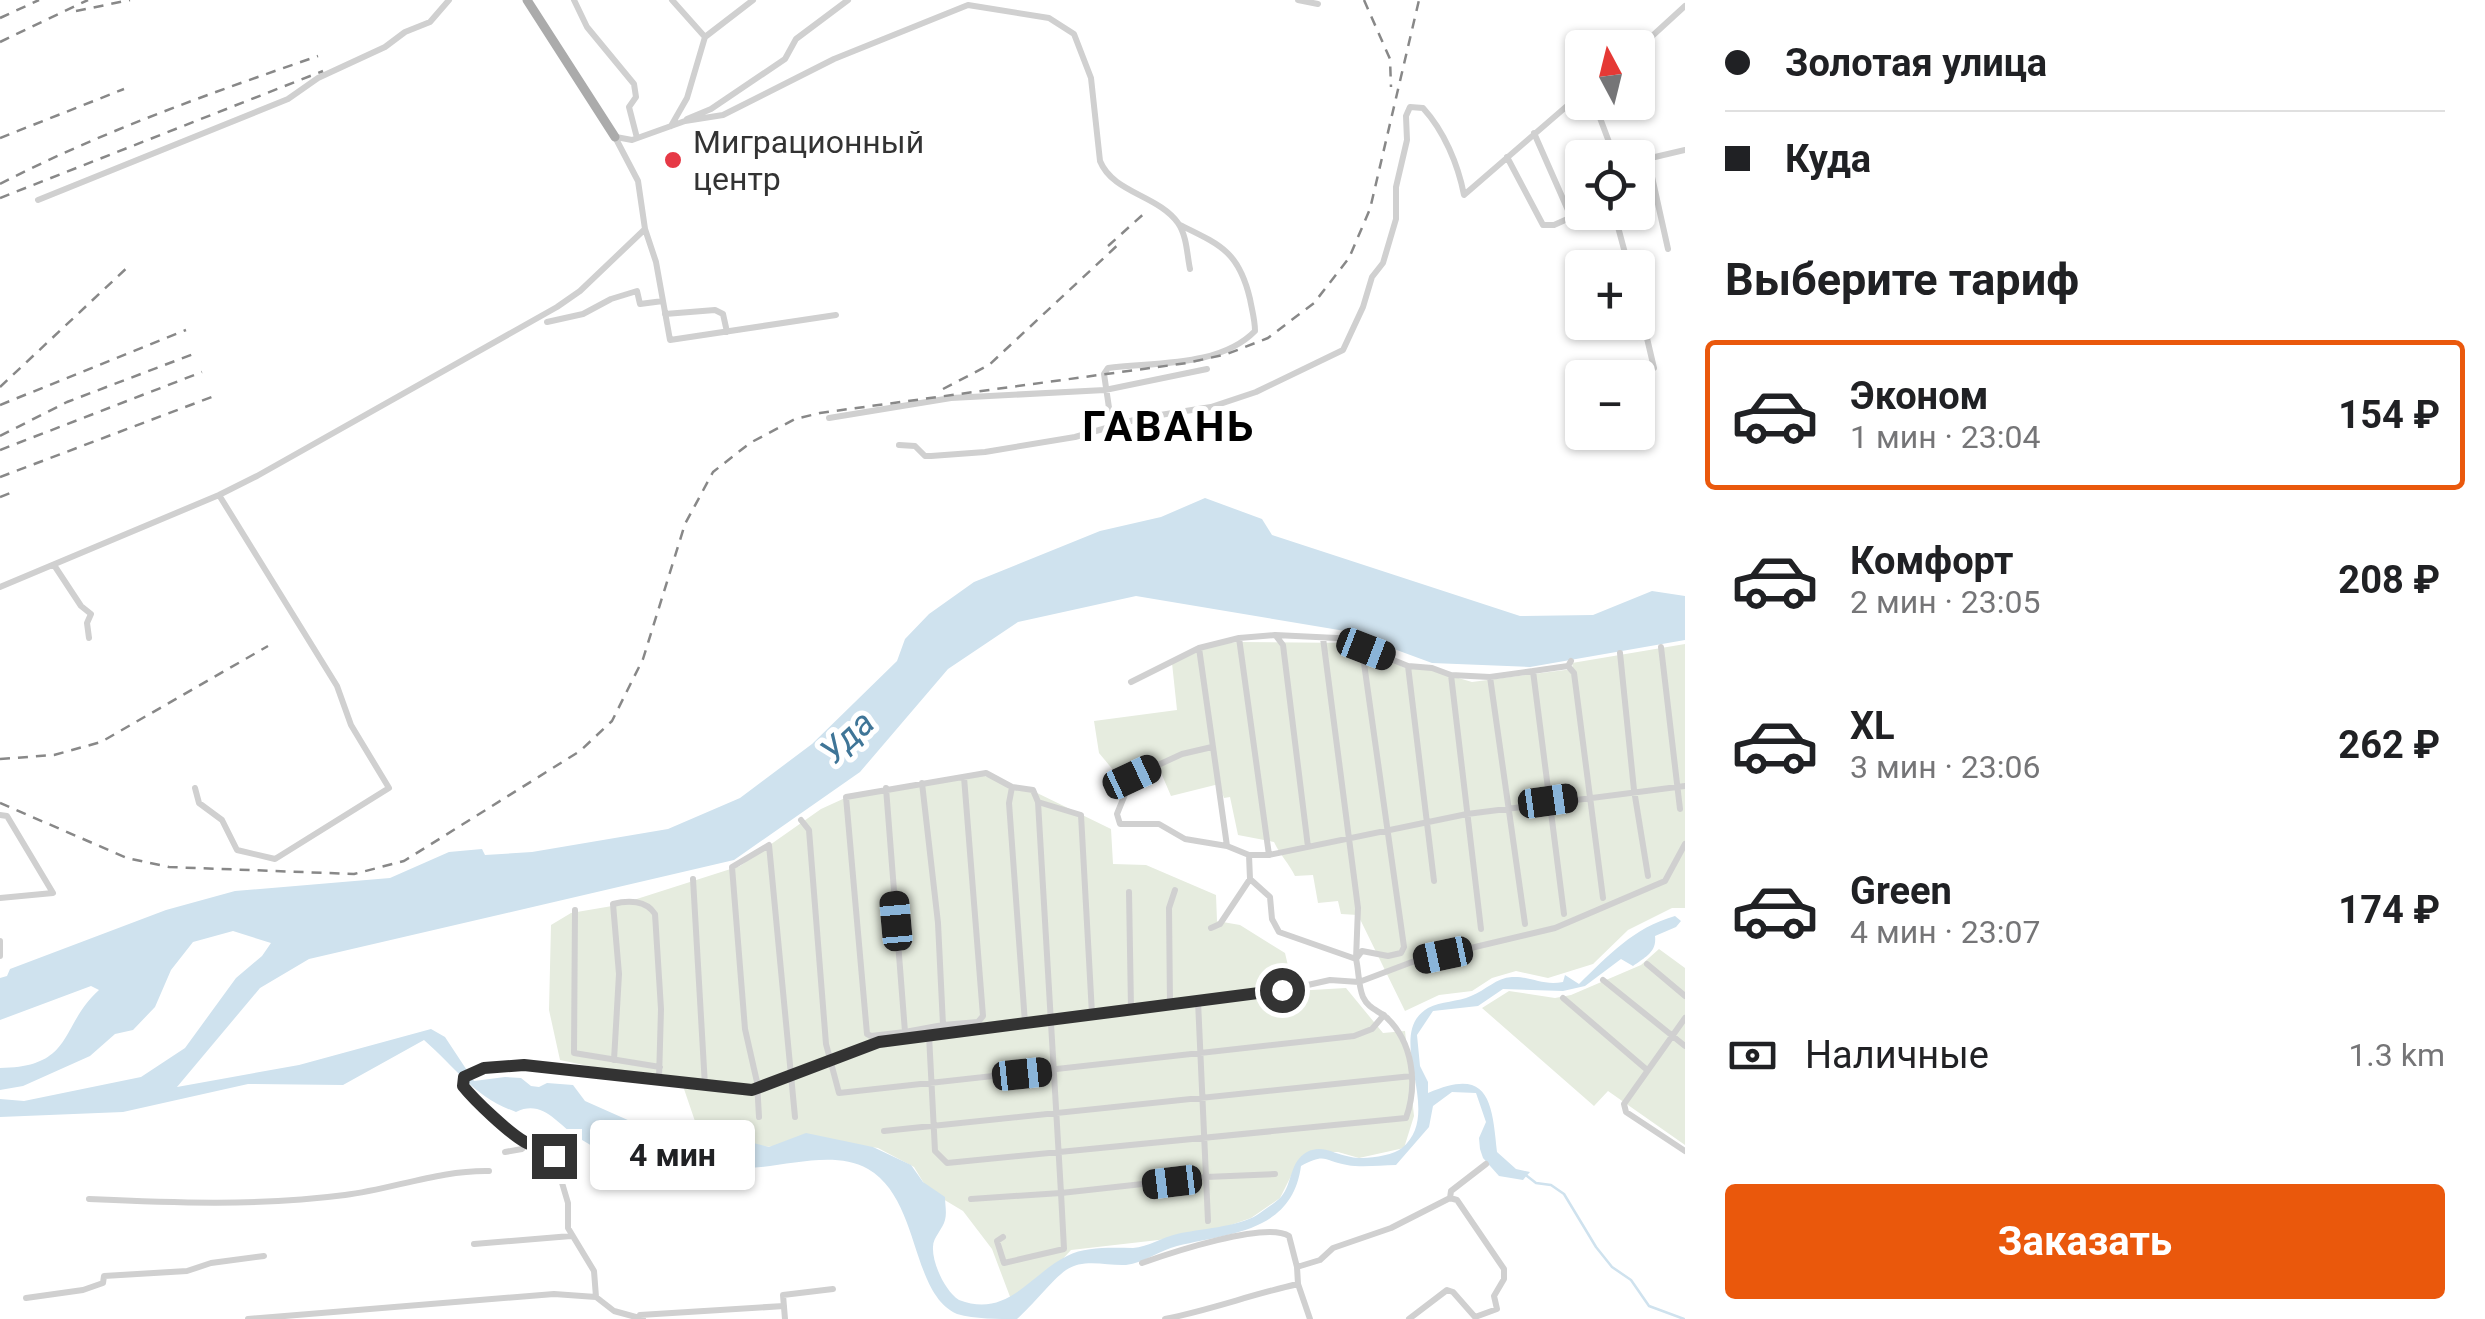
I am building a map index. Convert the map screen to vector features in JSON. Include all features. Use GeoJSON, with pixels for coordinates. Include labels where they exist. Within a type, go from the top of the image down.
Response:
{"type":"FeatureCollection","features":[{"type":"Feature","properties":{"kind":"main road"},"geometry":{"type":"LineString","coordinates":[[527,0],[616,137]]}},
{"type":"Feature","properties":{"kind":"street"},"geometry":{"type":"LineString","coordinates":[[38,200],[288,98],[318,78],[430,22],[449,0]]}},
{"type":"Feature","properties":{"kind":"street"},"geometry":{"type":"LineString","coordinates":[[574,0],[587,26],[634,84],[636,97],[629,107],[634,139],[629,161]]}},
{"type":"Feature","properties":{"kind":"street"},"geometry":{"type":"LineString","coordinates":[[670,127],[687,98],[705,37],[752,0]]}},
{"type":"Feature","properties":{"kind":"street"},"geometry":{"type":"LineString","coordinates":[[686,121],[691,115],[711,109],[784,59],[796,39],[848,0]]}},
{"type":"Feature","properties":{"kind":"street"},"geometry":{"type":"LineString","coordinates":[[1298,0],[1318,4]]}},
{"type":"Feature","properties":{"kind":"street"},"geometry":{"type":"LineString","coordinates":[[676,1],[705,37]]}},
{"type":"Feature","properties":{"kind":"street"},"geometry":{"type":"LineString","coordinates":[[616,137],[634,139],[686,121],[723,115],[834,59],[960,3],[1016,10],[1049,18],[1066,27],[1082,48],[1092,78],[1100,161],[1105,173],[1158,204],[1179,225],[1206,237],[1234,257],[1246,282],[1255,331],[1233,348],[1188,360],[1108,368],[1104,374],[1105,390],[1112,428]]}},
{"type":"Feature","properties":{"kind":"street"},"geometry":{"type":"LineString","coordinates":[[1655,33],[1685,6]]}},
{"type":"Feature","properties":{"kind":"street"},"geometry":{"type":"LineString","coordinates":[[762,74],[770,91]]}},
{"type":"Feature","properties":{"kind":"street"},"geometry":{"type":"LineString","coordinates":[[900,445],[916,446],[925,456],[985,452],[1112,428],[1142,418],[1230,402],[1317,365],[1343,350],[1364,307],[1372,277],[1383,263],[1396,219],[1396,187],[1410,107],[1422,108],[1434,120],[1460,173],[1464,195],[1565,107]]}},
{"type":"Feature","properties":{"kind":"street"},"geometry":{"type":"LineString","coordinates":[[1534,133],[1565,204]]}},
{"type":"Feature","properties":{"kind":"street"},"geometry":{"type":"LineString","coordinates":[[616,137],[638,181],[644,228],[656,262],[670,340],[836,315]]}},
{"type":"Feature","properties":{"kind":"street"},"geometry":{"type":"LineString","coordinates":[[1655,158],[1685,150]]}},
{"type":"Feature","properties":{"kind":"street"},"geometry":{"type":"LineString","coordinates":[[1507,156],[1539,222],[1549,226],[1565,220]]}},
{"type":"Feature","properties":{"kind":"street"},"geometry":{"type":"LineString","coordinates":[[1655,191],[1668,249]]}},
{"type":"Feature","properties":{"kind":"street"},"geometry":{"type":"LineString","coordinates":[[1179,225],[1190,269]]}},
{"type":"Feature","properties":{"kind":"street"},"geometry":{"type":"LineString","coordinates":[[0,587],[219,495],[558,308],[644,228]]}},
{"type":"Feature","properties":{"kind":"street"},"geometry":{"type":"LineString","coordinates":[[547,322],[582,314],[637,290],[640,304],[664,302]]}},
{"type":"Feature","properties":{"kind":"street"},"geometry":{"type":"LineString","coordinates":[[666,314],[716,310],[723,314],[726,332]]}},
{"type":"Feature","properties":{"kind":"street"},"geometry":{"type":"LineString","coordinates":[[829,418],[951,398],[1105,390],[1208,369]]}},
{"type":"Feature","properties":{"kind":"street"},"geometry":{"type":"LineString","coordinates":[[194,788],[200,803],[222,820],[237,850],[275,859],[390,788],[351,725],[338,686],[219,495]]}},
{"type":"Feature","properties":{"kind":"street"},"geometry":{"type":"LineString","coordinates":[[54,564],[75,598],[92,614],[87,623],[89,638]]}},
{"type":"Feature","properties":{"kind":"street"},"geometry":{"type":"LineString","coordinates":[[1276,635],[1283,645],[1308,848]]}},
{"type":"Feature","properties":{"kind":"street"},"geometry":{"type":"LineString","coordinates":[[1131,682],[1199,648],[1239,638],[1276,635],[1350,638],[1408,666],[1432,668],[1450,675],[1490,677],[1569,664],[1574,673],[1603,898]]}},
{"type":"Feature","properties":{"kind":"street"},"geometry":{"type":"LineString","coordinates":[[1239,638],[1270,855]]}},
{"type":"Feature","properties":{"kind":"street"},"geometry":{"type":"LineString","coordinates":[[929,1035],[936,1151],[947,1163],[1406,1118],[1413,1099],[1404,1037],[1384,1015],[1370,1008],[1359,982],[1358,908],[1323,638]]}},
{"type":"Feature","properties":{"kind":"street"},"geometry":{"type":"LineString","coordinates":[[1356,959],[1362,951],[1388,956],[1403,950],[1361,642]]}},
{"type":"Feature","properties":{"kind":"street"},"geometry":{"type":"LineString","coordinates":[[1662,647],[1681,786],[1680,809]]}},
{"type":"Feature","properties":{"kind":"street"},"geometry":{"type":"LineString","coordinates":[[1199,648],[1227,846]]}},
{"type":"Feature","properties":{"kind":"street"},"geometry":{"type":"LineString","coordinates":[[1620,653],[1634,790],[1648,876]]}},
{"type":"Feature","properties":{"kind":"street"},"geometry":{"type":"LineString","coordinates":[[1408,666],[1434,881]]}},
{"type":"Feature","properties":{"kind":"street"},"geometry":{"type":"LineString","coordinates":[[1533,670],[1564,914]]}},
{"type":"Feature","properties":{"kind":"street"},"geometry":{"type":"LineString","coordinates":[[1450,675],[1481,929]]}},
{"type":"Feature","properties":{"kind":"street"},"geometry":{"type":"LineString","coordinates":[[1490,677],[1525,924]]}},
{"type":"Feature","properties":{"kind":"street"},"geometry":{"type":"LineString","coordinates":[[1212,747],[1182,754],[1132,777],[1117,814],[1124,827],[1146,822],[1159,824],[1185,840],[1227,846],[1249,855],[1270,855],[1467,814],[1681,786]]}},
{"type":"Feature","properties":{"kind":"street"},"geometry":{"type":"LineString","coordinates":[[1003,1237],[996,1241],[1004,1263],[1064,1249],[1049,1020],[1038,802],[1033,790],[1012,787],[986,774],[846,797],[866,1032],[871,1036],[1025,1023],[1049,1020],[1092,1014],[1131,1010],[1282,990],[1330,980],[1359,982],[1412,962],[1555,928],[1665,881],[1685,844]]}},
{"type":"Feature","properties":{"kind":"street"},"geometry":{"type":"LineString","coordinates":[[596,1297],[594,1271],[571,1236],[568,1203],[554,1156],[545,1147],[527,1144],[475,1100],[463,1086],[464,1077],[474,1071],[524,1065],[756,1089],[879,1042],[929,1035],[942,1028],[978,1022],[983,1016],[964,776]]}},
{"type":"Feature","properties":{"kind":"street"},"geometry":{"type":"LineString","coordinates":[[922,783],[938,923],[942,1028]]}},
{"type":"Feature","properties":{"kind":"street"},"geometry":{"type":"LineString","coordinates":[[1012,787],[1009,803],[1025,1023]]}},
{"type":"Feature","properties":{"kind":"street"},"geometry":{"type":"LineString","coordinates":[[886,788],[905,1032]]}},
{"type":"Feature","properties":{"kind":"street"},"geometry":{"type":"LineString","coordinates":[[1038,802],[1081,815],[1092,1014]]}},
{"type":"Feature","properties":{"kind":"street"},"geometry":{"type":"LineString","coordinates":[[0,815],[7,816],[53,892],[0,898]]}},
{"type":"Feature","properties":{"kind":"street"},"geometry":{"type":"LineString","coordinates":[[801,820],[809,830],[826,1044],[838,1093],[1354,1036],[1372,1029],[1384,1015]]}},
{"type":"Feature","properties":{"kind":"street"},"geometry":{"type":"LineString","coordinates":[[759,1116],[743,1015],[732,867],[769,845],[794,1116]]}},
{"type":"Feature","properties":{"kind":"street"},"geometry":{"type":"LineString","coordinates":[[1212,928],[1220,924],[1250,879],[1249,855]]}},
{"type":"Feature","properties":{"kind":"street"},"geometry":{"type":"LineString","coordinates":[[693,879],[706,1086]]}},
{"type":"Feature","properties":{"kind":"street"},"geometry":{"type":"LineString","coordinates":[[1250,879],[1270,897],[1272,920],[1280,932],[1356,959]]}},
{"type":"Feature","properties":{"kind":"street"},"geometry":{"type":"LineString","coordinates":[[1170,1004],[1169,908],[1175,890]]}},
{"type":"Feature","properties":{"kind":"street"},"geometry":{"type":"LineString","coordinates":[[1128,892],[1131,1010]]}},
{"type":"Feature","properties":{"kind":"street"},"geometry":{"type":"LineString","coordinates":[[614,1060],[619,974],[614,904],[631,900],[655,914],[659,1079]]}},
{"type":"Feature","properties":{"kind":"street"},"geometry":{"type":"LineString","coordinates":[[575,910],[574,1053],[660,1067]]}},
{"type":"Feature","properties":{"kind":"street"},"geometry":{"type":"LineString","coordinates":[[0,941],[0,956]]}},
{"type":"Feature","properties":{"kind":"street"},"geometry":{"type":"LineString","coordinates":[[1647,964],[1685,996]]}},
{"type":"Feature","properties":{"kind":"street"},"geometry":{"type":"LineString","coordinates":[[1603,980],[1685,1046]]}},
{"type":"Feature","properties":{"kind":"street"},"geometry":{"type":"LineString","coordinates":[[1563,998],[1646,1069]]}},
{"type":"Feature","properties":{"kind":"street"},"geometry":{"type":"LineString","coordinates":[[1198,1001],[1208,1221]]}},
{"type":"Feature","properties":{"kind":"street"},"geometry":{"type":"LineString","coordinates":[[1685,1018],[1624,1104],[1626,1112],[1685,1151]]}},
{"type":"Feature","properties":{"kind":"street"},"geometry":{"type":"LineString","coordinates":[[884,1131],[1412,1076]]}},
{"type":"Feature","properties":{"kind":"street"},"geometry":{"type":"LineString","coordinates":[[505,1152],[527,1144]]}},
{"type":"Feature","properties":{"kind":"street"},"geometry":{"type":"LineString","coordinates":[[1450,1198],[1451,1191],[1486,1164]]}},
{"type":"Feature","properties":{"kind":"street"},"geometry":{"type":"LineString","coordinates":[[89,1199],[175,1203],[304,1200],[372,1192],[463,1170],[490,1171]]}},
{"type":"Feature","properties":{"kind":"street"},"geometry":{"type":"LineString","coordinates":[[972,1199],[1274,1174]]}},
{"type":"Feature","properties":{"kind":"street"},"geometry":{"type":"LineString","coordinates":[[1297,1268],[1320,1260],[1332,1248],[1424,1213],[1450,1198],[1457,1200],[1504,1269],[1504,1279],[1494,1296],[1503,1319]]}},
{"type":"Feature","properties":{"kind":"street"},"geometry":{"type":"LineString","coordinates":[[1142,1263],[1179,1249],[1271,1230],[1290,1236],[1298,1284],[1310,1319]]}},
{"type":"Feature","properties":{"kind":"street"},"geometry":{"type":"LineString","coordinates":[[474,1244],[571,1236]]}},
{"type":"Feature","properties":{"kind":"street"},"geometry":{"type":"LineString","coordinates":[[26,1298],[83,1290],[102,1284],[104,1276],[187,1271],[210,1263],[264,1256]]}},
{"type":"Feature","properties":{"kind":"street"},"geometry":{"type":"LineString","coordinates":[[1165,1319],[1211,1310],[1298,1284]]}},
{"type":"Feature","properties":{"kind":"street"},"geometry":{"type":"LineString","coordinates":[[785,1319],[783,1295],[833,1289]]}},
{"type":"Feature","properties":{"kind":"street"},"geometry":{"type":"LineString","coordinates":[[1408,1319],[1447,1290],[1475,1317],[1497,1310]]}},
{"type":"Feature","properties":{"kind":"street"},"geometry":{"type":"LineString","coordinates":[[248,1319],[554,1294],[596,1297],[619,1319]]}},
{"type":"Feature","properties":{"kind":"street"},"geometry":{"type":"LineString","coordinates":[[634,1315],[784,1306]]}},
{"type":"Feature","properties":{"kind":"street"},"geometry":{"type":"LineString","coordinates":[[720,1319],[724,1319],[724,1309]]}},
{"type":"Feature","properties":{"kind":"street"},"geometry":{"type":"LineString","coordinates":[[614,1311],[644,1319]]}},
{"type":"Feature","properties":{"kind":"shaded area"},"geometry":{"type":"Polygon","coordinates":[[[1237,642],[1353,643],[1405,668],[1431,670],[1472,682],[1573,669],[1572,663],[1685,644],[1685,908],[1672,908],[1628,930],[1593,964],[1548,978],[1516,971],[1492,978],[1472,991],[1439,995],[1405,1011],[1358,915],[1341,914],[1338,901],[1318,903],[1313,875],[1295,876],[1274,842],[1238,835],[1230,797],[1224,798],[1219,784],[1171,796],[1156,761],[1130,772],[1114,771],[1099,753],[1094,721],[1177,710],[1172,663],[1205,646],[1237,642]]]}},
{"type":"Feature","properties":{"kind":"shaded area"},"geometry":{"type":"Polygon","coordinates":[[[978,774],[1033,791],[1111,829],[1113,864],[1146,865],[1216,895],[1217,921],[1240,925],[1285,953],[1294,991],[1346,988],[1383,1033],[1405,1031],[1414,1116],[1404,1148],[1359,1158],[1338,1152],[1314,1152],[1292,1174],[1280,1198],[1251,1218],[1202,1235],[1071,1250],[1035,1289],[1012,1302],[992,1249],[963,1211],[928,1190],[914,1167],[878,1148],[803,1137],[777,1147],[752,1146],[699,1133],[683,1086],[560,1060],[549,1010],[551,925],[571,913],[618,905],[740,866],[821,809],[856,793],[978,774]]]}},
{"type":"Feature","properties":{"kind":"shaded area"},"geometry":{"type":"Polygon","coordinates":[[[1659,949],[1685,968],[1685,1145],[1608,1091],[1594,1106],[1482,1008],[1509,991],[1555,998],[1571,995],[1641,965],[1659,949]]]}},
{"type":"Feature","properties":{"kind":"water","name":"Уда"},"geometry":{"type":"Polygon","coordinates":[[[1205,498],[1262,519],[1272,535],[1520,616],[1593,615],[1652,591],[1685,596],[1685,640],[1530,667],[1432,663],[1345,631],[1136,596],[1018,622],[948,669],[860,772],[734,860],[309,959],[260,988],[177,1087],[299,1065],[431,1029],[445,1037],[474,1081],[505,1077],[521,1078],[539,1087],[547,1083],[573,1085],[585,1101],[630,1121],[720,1134],[769,1147],[806,1133],[873,1147],[911,1165],[923,1182],[945,1197],[945,1220],[933,1247],[944,1283],[959,1300],[991,1304],[1018,1292],[1075,1253],[1139,1247],[1177,1234],[1249,1219],[1281,1197],[1297,1161],[1307,1152],[1324,1150],[1363,1158],[1397,1151],[1414,1133],[1418,1115],[1411,1036],[1415,1020],[1428,1008],[1466,998],[1506,978],[1556,983],[1563,982],[1565,975],[1579,984],[1634,935],[1675,916],[1681,921],[1676,927],[1655,936],[1652,950],[1633,966],[1621,959],[1585,986],[1563,991],[1503,989],[1478,1006],[1433,1011],[1417,1035],[1428,1093],[1464,1084],[1484,1093],[1493,1117],[1497,1152],[1516,1169],[1530,1172],[1523,1180],[1499,1176],[1483,1158],[1479,1138],[1486,1122],[1476,1093],[1452,1092],[1433,1106],[1429,1127],[1396,1165],[1353,1166],[1320,1158],[1309,1162],[1301,1166],[1285,1205],[1255,1226],[1171,1248],[1133,1264],[1073,1266],[1060,1274],[1017,1319],[994,1319],[957,1314],[942,1303],[922,1267],[898,1202],[885,1183],[868,1169],[835,1160],[725,1167],[697,1154],[646,1146],[634,1163],[623,1168],[542,1111],[516,1112],[501,1106],[467,1081],[424,1040],[343,1085],[248,1084],[123,1112],[0,1117],[0,1099],[24,1101],[141,1077],[185,1048],[236,978],[271,943],[233,931],[193,942],[171,970],[155,1007],[133,1030],[115,1034],[90,1056],[23,1086],[0,1090],[0,1068],[24,1066],[54,1052],[99,990],[91,986],[0,1020],[0,978],[7,976],[10,969],[166,910],[235,891],[390,878],[449,852],[532,852],[668,829],[740,798],[812,744],[897,661],[905,639],[929,614],[974,582],[1100,531],[1161,517],[1205,498]]]}},
{"type":"Feature","properties":{"kind":"waterway"},"geometry":{"type":"LineString","coordinates":[[1527,1176],[1564,1194],[1596,1247],[1612,1267],[1631,1280],[1649,1306],[1684,1319]]}},
{"type":"Feature","properties":{"kind":"railway"},"geometry":{"type":"LineString","coordinates":[[0,18],[39,0]]}},
{"type":"Feature","properties":{"kind":"railway"},"geometry":{"type":"LineString","coordinates":[[0,42],[88,0]]}},
{"type":"Feature","properties":{"kind":"railway"},"geometry":{"type":"LineString","coordinates":[[76,11],[130,0]]}},
{"type":"Feature","properties":{"kind":"railway"},"geometry":{"type":"LineString","coordinates":[[1364,0],[1390,59],[1391,87]]}},
{"type":"Feature","properties":{"kind":"railway"},"geometry":{"type":"LineString","coordinates":[[0,803],[127,858],[169,867],[354,874],[404,861],[580,751],[612,721],[643,659],[685,524],[713,472],[750,443],[795,419],[820,413],[1187,363],[1227,354],[1268,338],[1314,303],[1349,258],[1370,209],[1419,0]]}},
{"type":"Feature","properties":{"kind":"railway"},"geometry":{"type":"LineString","coordinates":[[0,184],[116,130],[318,56]]}},
{"type":"Feature","properties":{"kind":"railway"},"geometry":{"type":"LineString","coordinates":[[0,198],[323,71]]}},
{"type":"Feature","properties":{"kind":"railway"},"geometry":{"type":"LineString","coordinates":[[0,138],[124,89]]}},
{"type":"Feature","properties":{"kind":"railway"},"geometry":{"type":"LineString","coordinates":[[1108,246],[1148,210]]}},
{"type":"Feature","properties":{"kind":"railway"},"geometry":{"type":"LineString","coordinates":[[943,389],[989,365],[1122,241]]}},
{"type":"Feature","properties":{"kind":"railway"},"geometry":{"type":"LineString","coordinates":[[0,387],[131,264]]}},
{"type":"Feature","properties":{"kind":"railway"},"geometry":{"type":"LineString","coordinates":[[0,405],[186,330]]}},
{"type":"Feature","properties":{"kind":"railway"},"geometry":{"type":"LineString","coordinates":[[0,436],[67,402],[196,353]]}},
{"type":"Feature","properties":{"kind":"railway"},"geometry":{"type":"LineString","coordinates":[[0,450],[202,372]]}},
{"type":"Feature","properties":{"kind":"railway"},"geometry":{"type":"LineString","coordinates":[[0,477],[217,395]]}},
{"type":"Feature","properties":{"kind":"railway"},"geometry":{"type":"LineString","coordinates":[[0,497],[13,492]]}},
{"type":"Feature","properties":{"kind":"railway"},"geometry":{"type":"LineString","coordinates":[[0,759],[54,755],[101,742],[268,646]]}},
{"type":"Feature","properties":{"kind":"place","name":"Миграционный центр"},"geometry":{"type":"Point","coordinates":[673,160]}},
{"type":"Feature","properties":{"kind":"district","name":"ГАВАНЬ"},"geometry":{"type":"Point","coordinates":[1169,426]}},
{"type":"Feature","properties":{"kind":"route"},"geometry":{"type":"LineString","coordinates":[[554,1156],[545,1147],[527,1144],[475,1100],[463,1086],[464,1077],[484,1068],[524,1065],[752,1090],[879,1042],[1282,990]]}}]}
